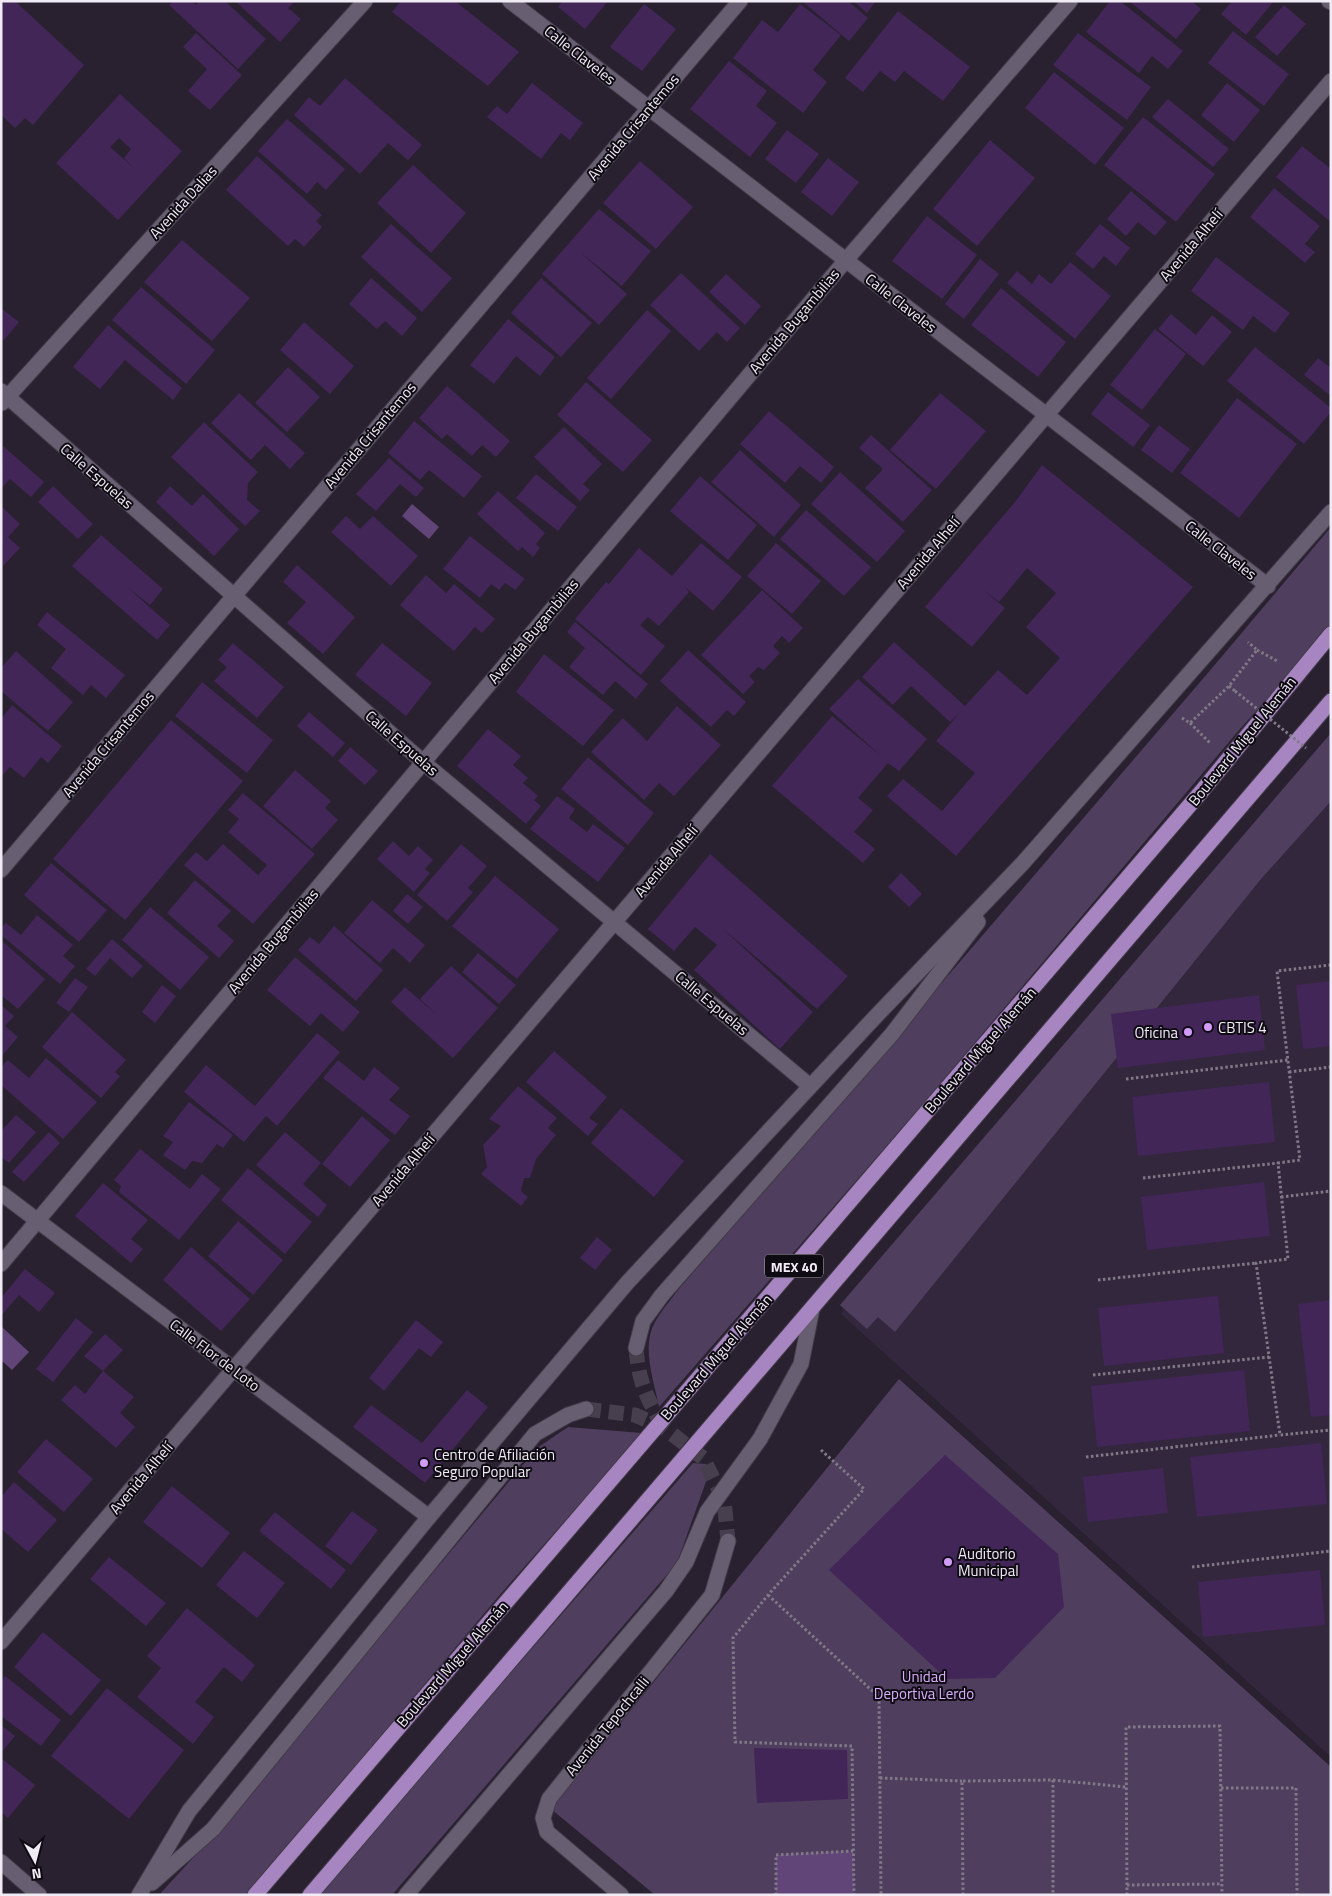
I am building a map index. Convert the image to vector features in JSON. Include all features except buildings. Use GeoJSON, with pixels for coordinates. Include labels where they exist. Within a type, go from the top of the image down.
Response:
{"type":"FeatureCollection","features":[{"type":"Feature","properties":{"kind":"main road","name":"Boulevard Miguel Alemán"},"geometry":{"type":"LineString","coordinates":[[255,1895],[1194,799],[1331,634]]}},
{"type":"Feature","properties":{"kind":"main road","name":"MEX 40"},"geometry":{"type":"LineString","coordinates":[[310,1895],[1331,701]]}},
{"type":"Feature","properties":{"kind":"street","name":"Avenida Dalias"},"geometry":{"type":"LineString","coordinates":[[3,397],[364,1]]}},
{"type":"Feature","properties":{"kind":"street","name":"Calle Claveles"},"geometry":{"type":"LineString","coordinates":[[510,1],[1268,586]]}},
{"type":"Feature","properties":{"kind":"street","name":"Avenida Crisantemos"},"geometry":{"type":"LineString","coordinates":[[1,870],[740,1]]}},
{"type":"Feature","properties":{"kind":"street","name":"Avenida Bugambilias"},"geometry":{"type":"LineString","coordinates":[[1,1264],[846,260],[1070,1]]}},
{"type":"Feature","properties":{"kind":"street","name":"Avenida Alhelí"},"geometry":{"type":"LineString","coordinates":[[1,1642],[1331,82]]}},
{"type":"Feature","properties":{"kind":"street","name":"Calle Espuelas"},"geometry":{"type":"LineString","coordinates":[[3,397],[423,762],[810,1086]]}},
{"type":"Feature","properties":{"kind":"street"},"geometry":{"type":"LineString","coordinates":[[139,1894],[189,1811],[429,1517],[627,1283],[810,1086],[1022,864],[1331,512]]}},
{"type":"Feature","properties":{"kind":"street"},"geometry":{"type":"LineString","coordinates":[[636,1348],[642,1321],[662,1295],[892,1034],[1022,864]]}},
{"type":"Feature","properties":{"kind":"street","name":"Calle Flor de Loto"},"geometry":{"type":"LineString","coordinates":[[1,1193],[429,1517]]}},
{"type":"Feature","properties":{"kind":"street"},"geometry":{"type":"LineString","coordinates":[[406,1895],[666,1590],[686,1562],[707,1512],[760,1438],[801,1364],[812,1309]]}},
{"type":"Feature","properties":{"kind":"street"},"geometry":{"type":"LineString","coordinates":[[139,1894],[213,1829],[535,1434],[568,1415],[586,1409]]}},
{"type":"Feature","properties":{"kind":"street","name":"Avenida Tepochcalli"},"geometry":{"type":"LineString","coordinates":[[621,1895],[547,1832],[543,1818],[548,1799],[712,1595],[728,1541]]}},
{"type":"Feature","properties":{"kind":"street"},"geometry":{"type":"LineString","coordinates":[[1,1862],[40,1895]]}},
{"type":"Feature","properties":{"kind":"path"},"geometry":{"type":"LineString","coordinates":[[1190,723],[1229,686],[1257,650],[1230,628]]}},
{"type":"Feature","properties":{"kind":"path"},"geometry":{"type":"LineString","coordinates":[[1229,686],[1306,748]]}},
{"type":"Feature","properties":{"kind":"path"},"geometry":{"type":"LineString","coordinates":[[1163,704],[1190,723],[1227,758]]}},
{"type":"Feature","properties":{"kind":"path"},"geometry":{"type":"LineString","coordinates":[[1143,1178],[1300,1160],[1277,971],[1331,965]]}},
{"type":"Feature","properties":{"kind":"path"},"geometry":{"type":"LineString","coordinates":[[1126,1079],[1288,1060]]}},
{"type":"Feature","properties":{"kind":"path"},"geometry":{"type":"LineString","coordinates":[[1289,1072],[1331,1068]]}},
{"type":"Feature","properties":{"kind":"path"},"geometry":{"type":"LineString","coordinates":[[1098,1280],[1288,1259],[1278,1163]]}},
{"type":"Feature","properties":{"kind":"path"},"geometry":{"type":"LineString","coordinates":[[1281,1197],[1331,1191]]}},
{"type":"Feature","properties":{"kind":"path"},"geometry":{"type":"LineString","coordinates":[[1256,1263],[1280,1436]]}},
{"type":"Feature","properties":{"kind":"path"},"geometry":{"type":"LineString","coordinates":[[1093,1374],[1269,1357]]}},
{"type":"Feature","properties":{"kind":"path"},"geometry":{"type":"LineString","coordinates":[[1086,1457],[1331,1430]]}},
{"type":"Feature","properties":{"kind":"path"},"geometry":{"type":"LineString","coordinates":[[821,1450],[864,1489],[733,1638],[736,1742],[852,1746],[854,1895]]}},
{"type":"Feature","properties":{"kind":"path"},"geometry":{"type":"LineString","coordinates":[[1192,1567],[1331,1551]]}},
{"type":"Feature","properties":{"kind":"path"},"geometry":{"type":"LineString","coordinates":[[768,1596],[879,1697],[881,1895]]}},
{"type":"Feature","properties":{"kind":"path"},"geometry":{"type":"LineString","coordinates":[[1127,1895],[1126,1727],[1220,1726],[1222,1895]]}},
{"type":"Feature","properties":{"kind":"path"},"geometry":{"type":"LineString","coordinates":[[880,1778],[962,1781],[1053,1780],[1126,1787]]}},
{"type":"Feature","properties":{"kind":"path"},"geometry":{"type":"LineString","coordinates":[[1053,1780],[1053,1895]]}},
{"type":"Feature","properties":{"kind":"path"},"geometry":{"type":"LineString","coordinates":[[962,1781],[963,1895]]}},
{"type":"Feature","properties":{"kind":"path"},"geometry":{"type":"LineString","coordinates":[[1221,1788],[1296,1788],[1297,1895]]}},
{"type":"Feature","properties":{"kind":"path"},"geometry":{"type":"LineString","coordinates":[[776,1895],[776,1855],[853,1850]]}},
{"type":"Feature","properties":{"kind":"path"},"geometry":{"type":"LineString","coordinates":[[1127,1886],[1222,1884]]}},
{"type":"Feature","properties":{"kind":"shaded area"},"geometry":{"type":"Polygon","coordinates":[[[412,504],[439,527],[429,539],[402,516],[412,504]]]}},
{"type":"Feature","properties":{"kind":"shaded area","name":"CBTIS 4"},"geometry":{"type":"Polygon","coordinates":[[[1331,749],[1331,1757],[841,1314],[844,1310],[840,1305],[1331,749]]]}},
{"type":"Feature","properties":{"kind":"shaded area"},"geometry":{"type":"Polygon","coordinates":[[[1,1326],[29,1352],[12,1370],[1,1360],[1,1326]]]}},
{"type":"Feature","properties":{"kind":"shaded area"},"geometry":{"type":"Polygon","coordinates":[[[853,1851],[854,1895],[776,1895],[776,1855],[853,1851]]]}},
{"type":"Feature","properties":{"kind":"green space"},"geometry":{"type":"Polygon","coordinates":[[[1331,527],[1331,629],[1240,729],[923,1104],[659,1407],[650,1364],[649,1342],[655,1322],[678,1290],[1331,527]]]}},
{"type":"Feature","properties":{"kind":"green space"},"geometry":{"type":"Polygon","coordinates":[[[1331,733],[1331,801],[1261,879],[895,1332],[878,1317],[867,1329],[840,1305],[1331,733]]]}},
{"type":"Feature","properties":{"kind":"green space","name":"Unidad Deportiva Lerdo"},"geometry":{"type":"Polygon","coordinates":[[[899,1379],[1331,1767],[1331,1895],[655,1895],[551,1809],[899,1379]]]}},
{"type":"Feature","properties":{"kind":"green space"},"geometry":{"type":"Polygon","coordinates":[[[568,1427],[642,1433],[498,1597],[247,1895],[159,1895],[212,1837],[537,1448],[568,1427]]]}},
{"type":"Feature","properties":{"kind":"green space"},"geometry":{"type":"Polygon","coordinates":[[[693,1463],[706,1464],[708,1476],[677,1563],[392,1895],[318,1895],[693,1463]]]}},
{"type":"Feature","properties":{"kind":"tunnel"},"geometry":{"type":"LineString","coordinates":[[636,1348],[644,1389],[663,1427]]}},
{"type":"Feature","properties":{"kind":"tunnel"},"geometry":{"type":"LineString","coordinates":[[586,1409],[635,1415],[663,1427],[703,1458],[724,1500],[728,1541]]}},
{"type":"Feature","properties":{"kind":"place","name":"CBTIS 4"},"geometry":{"type":"Point","coordinates":[1208,1027]}},
{"type":"Feature","properties":{"kind":"place","name":"Oficina"},"geometry":{"type":"Point","coordinates":[1188,1032]}},
{"type":"Feature","properties":{"kind":"place","name":"Centro de Afiliación Seguro Popular"},"geometry":{"type":"Point","coordinates":[424,1463]}},
{"type":"Feature","properties":{"kind":"place","name":"Auditorio Municipal"},"geometry":{"type":"Point","coordinates":[948,1562]}}]}
